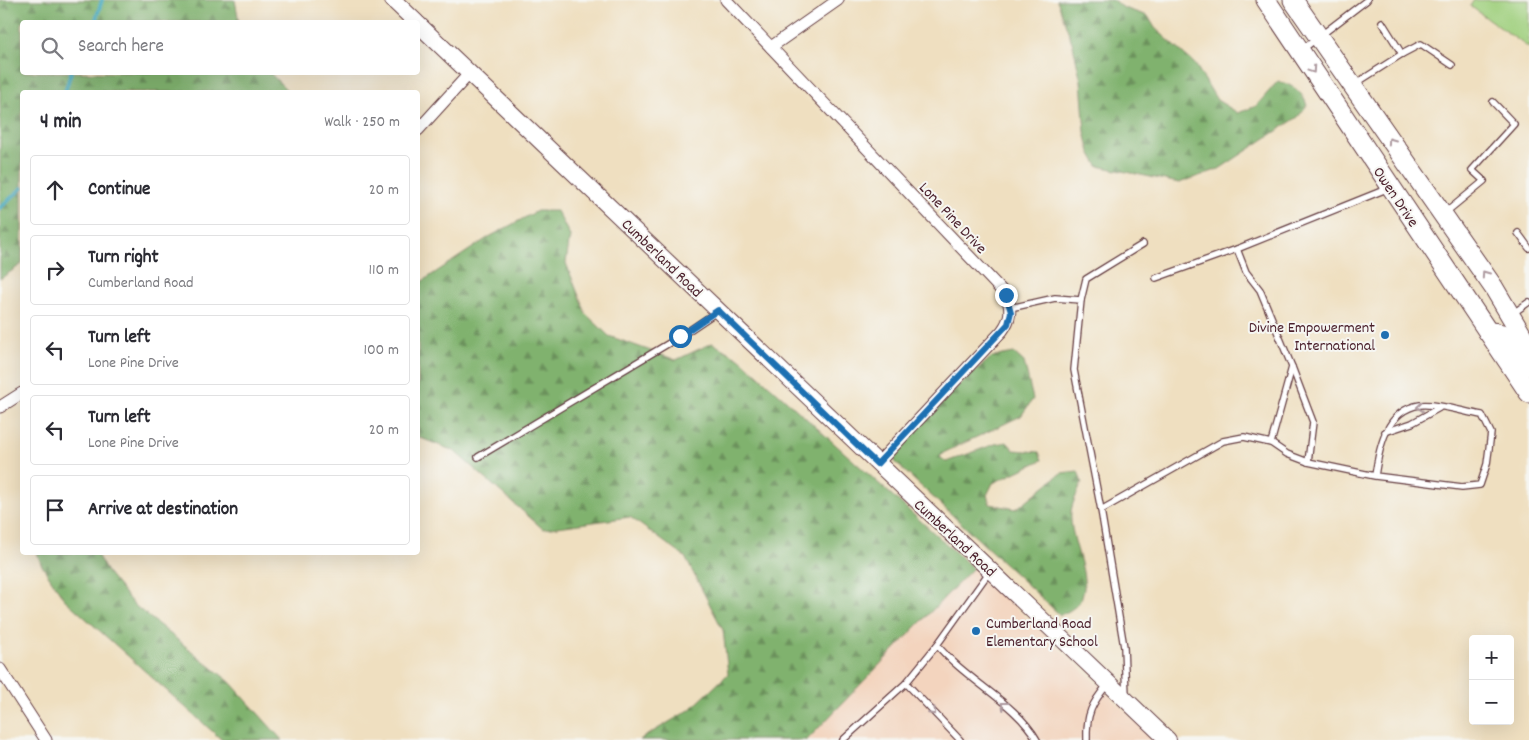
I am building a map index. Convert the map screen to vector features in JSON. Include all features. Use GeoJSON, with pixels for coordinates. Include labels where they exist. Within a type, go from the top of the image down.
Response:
{"type":"FeatureCollection","features":[{"type":"Feature","properties":{"kind":"highway","name":"Owen Drive"},"geometry":{"type":"LineString","coordinates":[[1266,0],[1529,392]]}},
{"type":"Feature","properties":{"kind":"highway","name":"Owen Drive"},"geometry":{"type":"LineString","coordinates":[[1293,0],[1494,288],[1529,347]]}},
{"type":"Feature","properties":{"kind":"highway"},"geometry":{"type":"LineString","coordinates":[[1392,188],[1406,190],[1492,314],[1510,315]]}},
{"type":"Feature","properties":{"kind":"highway"},"geometry":{"type":"LineString","coordinates":[[1488,332],[1501,332],[1509,335],[1529,366]]}},
{"type":"Feature","properties":{"kind":"main road","name":"Cumberland Road"},"geometry":{"type":"LineString","coordinates":[[393,0],[414,20]]}},
{"type":"Feature","properties":{"kind":"main road","name":"Cumberland Road"},"geometry":{"type":"LineString","coordinates":[[420,26],[1168,740]]}},
{"type":"Feature","properties":{"kind":"street","name":"Lone Pine Drive"},"geometry":{"type":"LineString","coordinates":[[726,0],[1006,295],[1010,308]]}},
{"type":"Feature","properties":{"kind":"street"},"geometry":{"type":"LineString","coordinates":[[771,47],[838,0]]}},
{"type":"Feature","properties":{"kind":"street"},"geometry":{"type":"LineString","coordinates":[[420,128],[469,74]]}},
{"type":"Feature","properties":{"kind":"street"},"geometry":{"type":"LineString","coordinates":[[877,464],[1008,324],[1010,308]]}},
{"type":"Feature","properties":{"kind":"street"},"geometry":{"type":"LineString","coordinates":[[0,406],[20,394]]}},
{"type":"Feature","properties":{"kind":"street"},"geometry":{"type":"LineString","coordinates":[[0,669],[46,740]]}},
{"type":"Feature","properties":{"kind":"lane"},"geometry":{"type":"LineString","coordinates":[[1300,51],[1367,0]]}},
{"type":"Feature","properties":{"kind":"lane"},"geometry":{"type":"LineString","coordinates":[[1382,22],[1402,54]]}},
{"type":"Feature","properties":{"kind":"lane"},"geometry":{"type":"LineString","coordinates":[[1352,85],[1421,44],[1452,65]]}},
{"type":"Feature","properties":{"kind":"lane"},"geometry":{"type":"LineString","coordinates":[[1443,214],[1484,181],[1472,170],[1514,124],[1493,102]]}},
{"type":"Feature","properties":{"kind":"lane"},"geometry":{"type":"LineString","coordinates":[[1156,278],[1392,188]]}},
{"type":"Feature","properties":{"kind":"lane"},"geometry":{"type":"LineString","coordinates":[[1518,232],[1529,248]]}},
{"type":"Feature","properties":{"kind":"lane"},"geometry":{"type":"LineString","coordinates":[[1127,700],[1124,647],[1102,510],[1074,370],[1081,300],[1086,279],[1143,244]]}},
{"type":"Feature","properties":{"kind":"lane"},"geometry":{"type":"LineString","coordinates":[[1236,249],[1246,272],[1260,290],[1313,422],[1308,462]]}},
{"type":"Feature","properties":{"kind":"lane"},"geometry":{"type":"LineString","coordinates":[[1010,308],[1055,298],[1081,300]]}},
{"type":"Feature","properties":{"kind":"lane"},"geometry":{"type":"LineString","coordinates":[[1510,315],[1529,302]]}},
{"type":"Feature","properties":{"kind":"lane"},"geometry":{"type":"LineString","coordinates":[[478,456],[680,336],[718,310]]}},
{"type":"Feature","properties":{"kind":"lane"},"geometry":{"type":"LineString","coordinates":[[1271,443],[1292,367]]}},
{"type":"Feature","properties":{"kind":"lane"},"geometry":{"type":"LineString","coordinates":[[1102,510],[1223,441],[1244,437],[1271,443],[1287,454],[1308,462],[1375,476],[1462,487],[1480,485],[1487,464],[1490,434],[1482,415],[1420,405],[1404,410],[1386,428],[1378,453],[1375,476]]}},
{"type":"Feature","properties":{"kind":"lane"},"geometry":{"type":"LineString","coordinates":[[1385,432],[1412,423],[1439,408]]}},
{"type":"Feature","properties":{"kind":"lane"},"geometry":{"type":"LineString","coordinates":[[843,740],[906,683],[937,645],[991,570]]}},
{"type":"Feature","properties":{"kind":"lane"},"geometry":{"type":"LineString","coordinates":[[937,645],[964,673],[1016,714],[1037,740]]}},
{"type":"Feature","properties":{"kind":"lane"},"geometry":{"type":"LineString","coordinates":[[906,683],[960,740]]}},
{"type":"Feature","properties":{"kind":"lane"},"geometry":{"type":"LineString","coordinates":[[1087,740],[1086,721],[1095,700],[1109,683]]}},
{"type":"Feature","properties":{"kind":"shaded area","name":"Cumberland Road Elementary School"},"geometry":{"type":"Polygon","coordinates":[[[973,568],[1109,695],[1154,740],[807,740],[973,568]]]}},
{"type":"Feature","properties":{"kind":"green space"},"geometry":{"type":"Polygon","coordinates":[[[0,0],[235,0],[239,20],[20,20],[20,75],[272,75],[287,90],[20,90],[20,265],[0,279],[0,0]]]}},
{"type":"Feature","properties":{"kind":"green space"},"geometry":{"type":"Polygon","coordinates":[[[1057,0],[1113,0],[1124,8],[1148,16],[1155,28],[1195,64],[1217,100],[1238,113],[1256,106],[1278,81],[1296,89],[1307,105],[1298,117],[1219,169],[1179,183],[1098,166],[1090,152],[1085,132],[1081,81],[1073,45],[1057,0]]]}},
{"type":"Feature","properties":{"kind":"green space"},"geometry":{"type":"Polygon","coordinates":[[[1474,0],[1529,0],[1529,48],[1470,6],[1474,0]]]}},
{"type":"Feature","properties":{"kind":"green space"},"geometry":{"type":"Polygon","coordinates":[[[537,211],[557,211],[570,236],[566,263],[586,314],[609,336],[676,360],[712,343],[739,358],[973,568],[807,740],[639,740],[691,709],[728,674],[723,630],[685,557],[630,517],[543,529],[454,451],[420,438],[420,283],[489,237],[537,211]]]}},
{"type":"Feature","properties":{"kind":"green space"},"geometry":{"type":"Polygon","coordinates":[[[1014,353],[1024,362],[1033,399],[1021,416],[943,453],[940,457],[946,462],[995,444],[1007,442],[1014,450],[1039,452],[1042,460],[993,483],[987,495],[990,504],[1016,509],[1061,473],[1078,471],[1082,483],[1071,512],[1072,526],[1083,571],[1084,584],[1082,597],[1074,607],[1060,615],[896,463],[893,455],[960,384],[992,357],[1014,353]]]}},
{"type":"Feature","properties":{"kind":"green space"},"geometry":{"type":"Polygon","coordinates":[[[38,555],[97,555],[107,572],[133,604],[230,682],[282,740],[222,740],[64,599],[41,564],[38,555]]]}},
{"type":"Feature","properties":{"kind":"waterway"},"geometry":{"type":"LineString","coordinates":[[96,20],[102,0]]}},
{"type":"Feature","properties":{"kind":"waterway"},"geometry":{"type":"LineString","coordinates":[[66,90],[70,75]]}},
{"type":"Feature","properties":{"kind":"waterway"},"geometry":{"type":"LineString","coordinates":[[0,208],[20,190]]}},
{"type":"Feature","properties":{"kind":"place","name":"Divine Empowerment International"},"geometry":{"type":"Point","coordinates":[1385,335]}},
{"type":"Feature","properties":{"kind":"place","name":"Cumberland Road Elementary School"},"geometry":{"type":"Point","coordinates":[976,631]}},
{"type":"Feature","properties":{"kind":"route"},"geometry":{"type":"LineString","coordinates":[[680,336],[718,310],[877,464],[1008,324],[1011,312],[1010,303],[1006,295]]}}]}
